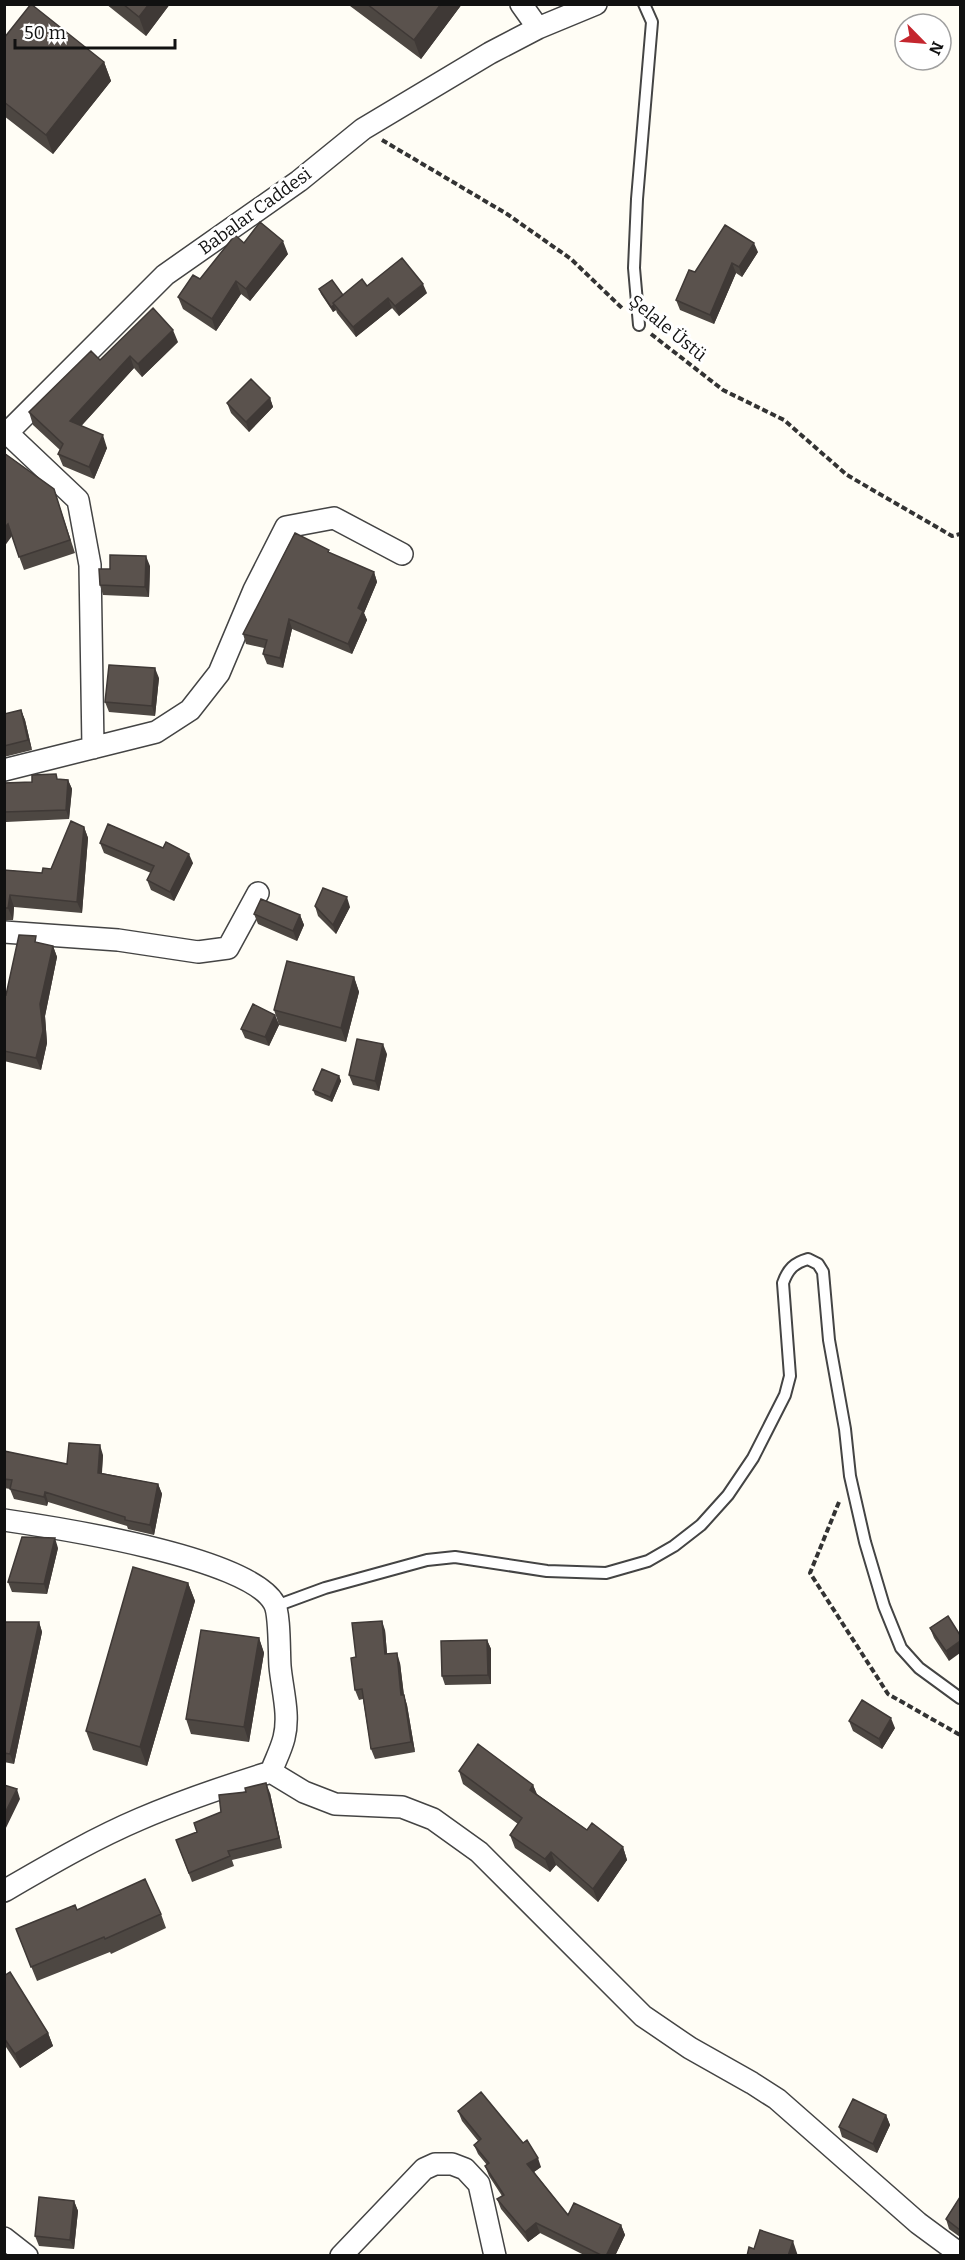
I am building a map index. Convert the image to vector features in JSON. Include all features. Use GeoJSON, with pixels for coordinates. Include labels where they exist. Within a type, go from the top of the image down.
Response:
{"type":"FeatureCollection","features":[{"type":"Feature","properties":{"kind":"street"},"geometry":{"type":"LineString","coordinates":[[521,4],[538,28]]}},
{"type":"Feature","properties":{"kind":"street","name":"Babalar Caddesi"},"geometry":{"type":"LineString","coordinates":[[5,433],[165,276],[299,181],[363,129],[490,52],[538,28],[596,4]]}},
{"type":"Feature","properties":{"kind":"street"},"geometry":{"type":"LineString","coordinates":[[5,433],[78,501],[90,566],[93,748]]}},
{"type":"Feature","properties":{"kind":"street"},"geometry":{"type":"LineString","coordinates":[[4,770],[156,732],[190,710],[219,673],[254,590],[286,527],[334,518],[402,554]]}},
{"type":"Feature","properties":{"kind":"street"},"geometry":{"type":"LineString","coordinates":[[4,932],[118,940],[198,952],[228,948],[258,893]]}},
{"type":"Feature","properties":{"kind":"street"},"geometry":{"type":"LineString","coordinates":[[4,1520],[89,1533],[178,1554],[237,1575],[261,1587],[276,1606],[285,1704],[285,1737],[271,1772]]}},
{"type":"Feature","properties":{"kind":"street"},"geometry":{"type":"LineString","coordinates":[[4,1891],[64,1856],[139,1820],[271,1772],[304,1792],[336,1804],[402,1807],[433,1819],[479,1852],[643,2016],[690,2048],[777,2099],[918,2223],[960,2254]]}},
{"type":"Feature","properties":{"kind":"street"},"geometry":{"type":"LineString","coordinates":[[341,2256],[424,2169],[435,2164],[452,2164],[465,2169],[479,2184],[495,2256]]}},
{"type":"Feature","properties":{"kind":"street"},"geometry":{"type":"LineString","coordinates":[[4,2238],[27,2256]]}},
{"type":"Feature","properties":{"kind":"lane"},"geometry":{"type":"LineString","coordinates":[[639,325],[634,268],[637,199],[652,22],[644,4]]}},
{"type":"Feature","properties":{"kind":"lane"},"geometry":{"type":"LineString","coordinates":[[276,1606],[325,1588],[428,1560],[455,1557],[547,1571],[606,1573],[648,1561],[674,1546],[701,1525],[728,1495],[753,1458],[786,1395],[790,1376],[783,1283],[787,1271],[796,1262],[808,1259],[818,1264],[823,1272],[829,1340],[846,1429],[850,1476],[877,1584],[901,1648],[919,1668],[960,1698]]}},
{"type":"Feature","properties":{"kind":"path","name":"Şelale Üstü"},"geometry":{"type":"LineString","coordinates":[[363,129],[507,214],[562,252],[639,325],[723,390],[784,420],[847,475],[952,536],[960,534]]}},
{"type":"Feature","properties":{"kind":"path"},"geometry":{"type":"LineString","coordinates":[[850,1476],[810,1573],[888,1694],[960,1735]]}},
{"type":"Feature","properties":{"kind":"building"},"geometry":{"type":"Polygon","coordinates":[[[31,4],[104,62],[46,135],[4,102],[4,38],[31,4]]]}},
{"type":"Feature","properties":{"kind":"building"},"geometry":{"type":"Polygon","coordinates":[[[123,4],[149,4],[139,17],[123,4]]]}},
{"type":"Feature","properties":{"kind":"building"},"geometry":{"type":"Polygon","coordinates":[[[367,4],[441,4],[414,40],[367,4]]]}},
{"type":"Feature","properties":{"kind":"building"},"geometry":{"type":"Polygon","coordinates":[[[260,222],[283,241],[246,289],[236,281],[212,319],[178,297],[193,275],[200,279],[235,235],[244,243],[260,222]]]}},
{"type":"Feature","properties":{"kind":"building"},"geometry":{"type":"Polygon","coordinates":[[[725,225],[754,243],[739,267],[732,263],[710,315],[676,300],[689,270],[695,272],[725,225]]]}},
{"type":"Feature","properties":{"kind":"building"},"geometry":{"type":"Polygon","coordinates":[[[402,258],[423,284],[395,306],[388,298],[353,327],[333,303],[362,279],[367,286],[402,258]]]}},
{"type":"Feature","properties":{"kind":"building"},"geometry":{"type":"Polygon","coordinates":[[[332,280],[343,295],[331,307],[319,289],[332,280]]]}},
{"type":"Feature","properties":{"kind":"building"},"geometry":{"type":"Polygon","coordinates":[[[153,308],[173,330],[138,364],[130,356],[70,421],[103,435],[89,467],[58,454],[63,444],[29,412],[91,351],[100,360],[153,308]]]}},
{"type":"Feature","properties":{"kind":"building"},"geometry":{"type":"Polygon","coordinates":[[[251,379],[270,398],[246,422],[227,403],[251,379]]]}},
{"type":"Feature","properties":{"kind":"building"},"geometry":{"type":"Polygon","coordinates":[[[4,453],[54,489],[70,540],[19,557],[8,524],[4,528],[4,453]]]}},
{"type":"Feature","properties":{"kind":"building"},"geometry":{"type":"Polygon","coordinates":[[[295,533],[329,550],[328,552],[374,572],[358,608],[363,611],[348,644],[289,619],[280,658],[263,654],[267,640],[243,634],[295,533]]]}},
{"type":"Feature","properties":{"kind":"building"},"geometry":{"type":"Polygon","coordinates":[[[110,555],[146,556],[145,587],[100,585],[99,569],[110,569],[110,555]]]}},
{"type":"Feature","properties":{"kind":"building"},"geometry":{"type":"Polygon","coordinates":[[[109,665],[155,668],[152,706],[105,702],[109,665]]]}},
{"type":"Feature","properties":{"kind":"building"},"geometry":{"type":"Polygon","coordinates":[[[21,710],[28,740],[4,746],[4,714],[21,710]]]}},
{"type":"Feature","properties":{"kind":"building"},"geometry":{"type":"Polygon","coordinates":[[[56,774],[57,779],[68,780],[66,810],[4,812],[4,783],[32,782],[32,775],[56,774]]]}},
{"type":"Feature","properties":{"kind":"building"},"geometry":{"type":"Polygon","coordinates":[[[71,821],[84,827],[77,902],[10,895],[8,908],[4,908],[4,870],[42,873],[43,868],[51,869],[71,821]]]}},
{"type":"Feature","properties":{"kind":"building"},"geometry":{"type":"Polygon","coordinates":[[[108,824],[163,848],[166,842],[189,854],[170,892],[147,880],[154,866],[100,843],[108,824]]]}},
{"type":"Feature","properties":{"kind":"building"},"geometry":{"type":"Polygon","coordinates":[[[323,888],[347,897],[333,925],[315,906],[323,888]]]}},
{"type":"Feature","properties":{"kind":"building"},"geometry":{"type":"Polygon","coordinates":[[[261,899],[300,915],[293,931],[254,914],[261,899]]]}},
{"type":"Feature","properties":{"kind":"building"},"geometry":{"type":"Polygon","coordinates":[[[19,935],[36,936],[35,942],[53,946],[40,1004],[43,1031],[36,1058],[4,1051],[4,994],[6,995],[19,935]]]}},
{"type":"Feature","properties":{"kind":"building"},"geometry":{"type":"Polygon","coordinates":[[[287,961],[354,977],[341,1028],[274,1010],[287,961]]]}},
{"type":"Feature","properties":{"kind":"building"},"geometry":{"type":"Polygon","coordinates":[[[253,1004],[275,1015],[265,1037],[241,1029],[253,1004]]]}},
{"type":"Feature","properties":{"kind":"building"},"geometry":{"type":"Polygon","coordinates":[[[357,1039],[383,1044],[375,1081],[349,1075],[357,1039]]]}},
{"type":"Feature","properties":{"kind":"building"},"geometry":{"type":"Polygon","coordinates":[[[322,1069],[339,1076],[330,1097],[313,1090],[322,1069]]]}},
{"type":"Feature","properties":{"kind":"building"},"geometry":{"type":"Polygon","coordinates":[[[69,1443],[100,1445],[98,1473],[158,1484],[150,1525],[125,1520],[125,1517],[45,1492],[44,1497],[10,1489],[12,1480],[4,1479],[4,1451],[67,1464],[69,1443]]]}},
{"type":"Feature","properties":{"kind":"building"},"geometry":{"type":"Polygon","coordinates":[[[22,1537],[55,1538],[44,1584],[8,1582],[22,1537]]]}},
{"type":"Feature","properties":{"kind":"building"},"geometry":{"type":"Polygon","coordinates":[[[133,1567],[188,1583],[140,1747],[86,1731],[133,1567]]]}},
{"type":"Feature","properties":{"kind":"building"},"geometry":{"type":"Polygon","coordinates":[[[948,1616],[960,1635],[960,1641],[946,1651],[930,1628],[948,1616]]]}},
{"type":"Feature","properties":{"kind":"building"},"geometry":{"type":"Polygon","coordinates":[[[382,1621],[385,1654],[397,1653],[401,1695],[404,1695],[411,1742],[371,1749],[362,1689],[355,1690],[351,1658],[356,1657],[352,1623],[382,1621]]]}},
{"type":"Feature","properties":{"kind":"building"},"geometry":{"type":"Polygon","coordinates":[[[4,1622],[39,1622],[10,1754],[4,1753],[4,1622]]]}},
{"type":"Feature","properties":{"kind":"building"},"geometry":{"type":"Polygon","coordinates":[[[201,1630],[259,1638],[244,1727],[186,1719],[201,1630]]]}},
{"type":"Feature","properties":{"kind":"building"},"geometry":{"type":"Polygon","coordinates":[[[487,1640],[488,1675],[442,1676],[441,1641],[487,1640]]]}},
{"type":"Feature","properties":{"kind":"building"},"geometry":{"type":"Polygon","coordinates":[[[862,1700],[891,1718],[879,1739],[849,1721],[862,1700]]]}},
{"type":"Feature","properties":{"kind":"building"},"geometry":{"type":"Polygon","coordinates":[[[478,1744],[533,1785],[530,1790],[587,1830],[592,1823],[623,1847],[593,1889],[551,1852],[545,1859],[510,1835],[522,1818],[459,1771],[478,1744]]]}},
{"type":"Feature","properties":{"kind":"building"},"geometry":{"type":"Polygon","coordinates":[[[266,1783],[279,1838],[228,1851],[230,1856],[189,1873],[176,1840],[197,1832],[194,1823],[221,1812],[219,1795],[246,1792],[245,1788],[266,1783]]]}},
{"type":"Feature","properties":{"kind":"building"},"geometry":{"type":"Polygon","coordinates":[[[4,1785],[17,1789],[4,1815],[4,1785]]]}},
{"type":"Feature","properties":{"kind":"building"},"geometry":{"type":"Polygon","coordinates":[[[145,1879],[161,1914],[105,1939],[104,1937],[31,1967],[16,1929],[75,1905],[77,1910],[145,1879]]]}},
{"type":"Feature","properties":{"kind":"building"},"geometry":{"type":"Polygon","coordinates":[[[10,1972],[48,2033],[15,2054],[4,2038],[4,1976],[10,1972]]]}},
{"type":"Feature","properties":{"kind":"building"},"geometry":{"type":"Polygon","coordinates":[[[481,2092],[523,2143],[527,2140],[538,2158],[527,2164],[568,2215],[574,2203],[621,2225],[606,2256],[536,2223],[525,2232],[497,2199],[504,2195],[485,2166],[489,2163],[474,2145],[481,2139],[458,2111],[481,2092]]]}},
{"type":"Feature","properties":{"kind":"building"},"geometry":{"type":"Polygon","coordinates":[[[853,2099],[886,2115],[873,2144],[839,2127],[853,2099]]]}},
{"type":"Feature","properties":{"kind":"building"},"geometry":{"type":"Polygon","coordinates":[[[39,2197],[74,2201],[70,2240],[35,2236],[39,2197]]]}},
{"type":"Feature","properties":{"kind":"building"},"geometry":{"type":"Polygon","coordinates":[[[960,2197],[960,2230],[946,2219],[960,2197]]]}},
{"type":"Feature","properties":{"kind":"building"},"geometry":{"type":"Polygon","coordinates":[[[760,2230],[793,2241],[788,2256],[747,2256],[749,2247],[754,2249],[760,2230]]]}}]}
